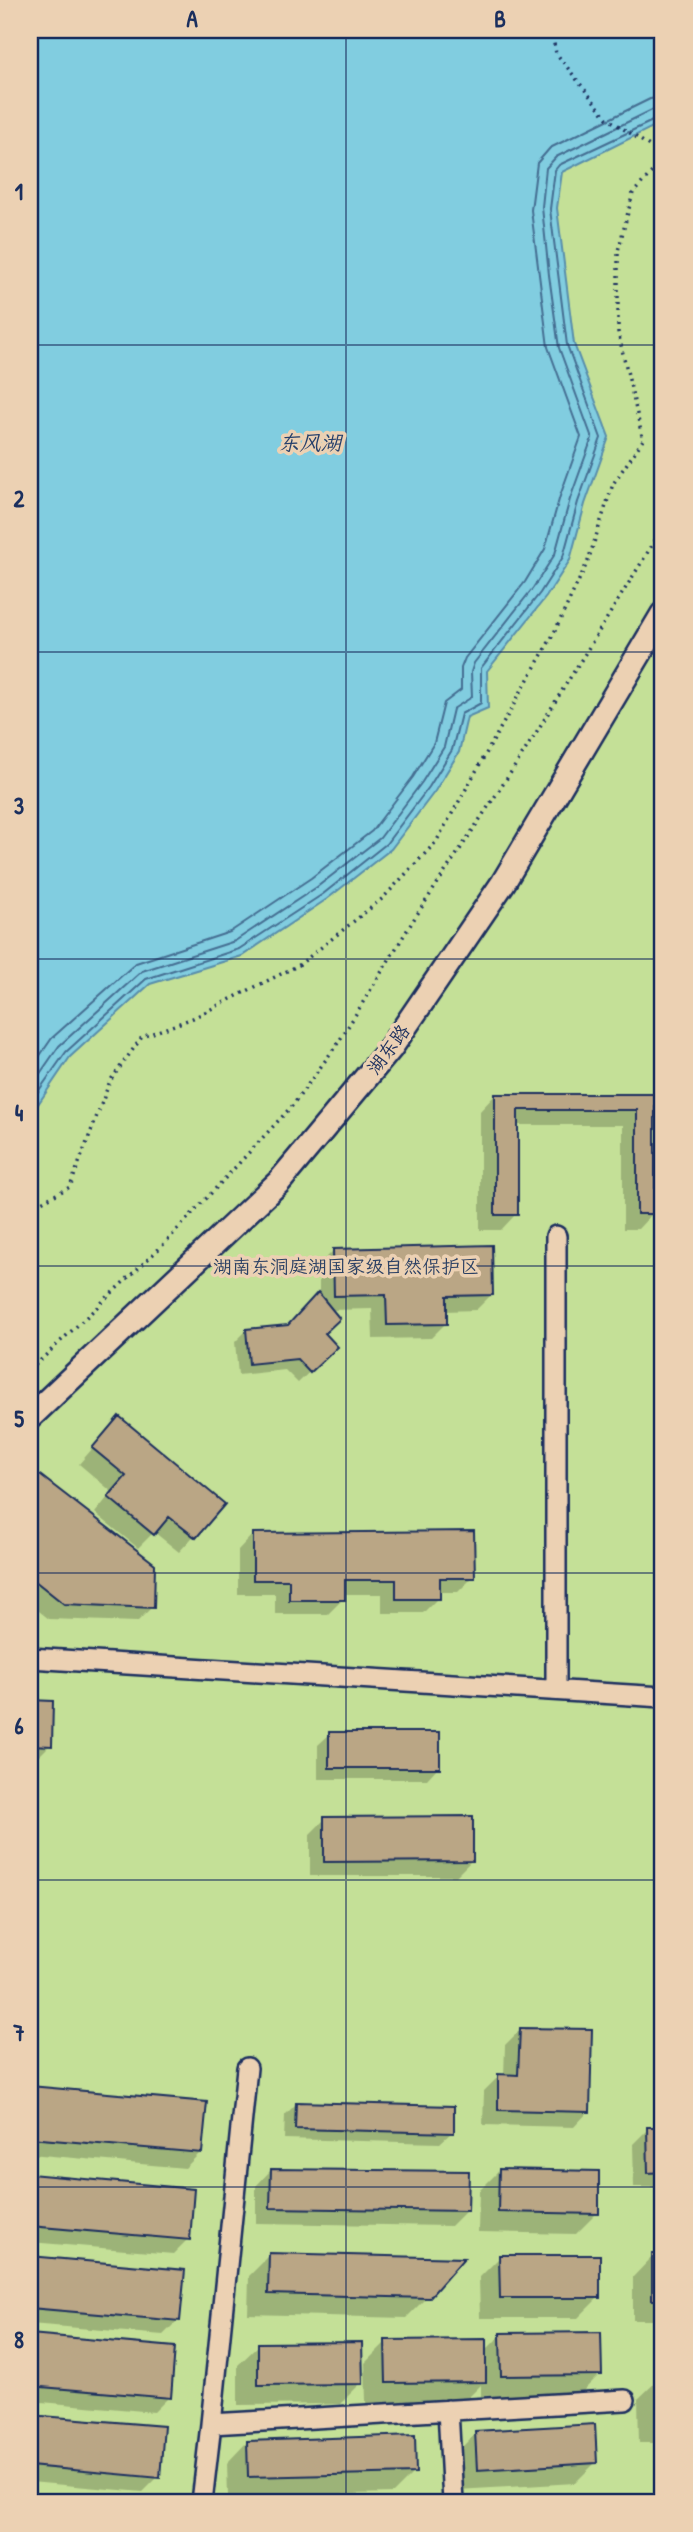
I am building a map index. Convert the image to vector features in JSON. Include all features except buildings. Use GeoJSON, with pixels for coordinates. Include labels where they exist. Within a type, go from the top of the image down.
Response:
{"type":"FeatureCollection","features":[{"type":"Feature","properties":{"kind":"street","name":"湖东路"},"geometry":{"type":"LineString","coordinates":[[30,1417],[279,1182],[390,1049],[503,883],[663,614]]}},
{"type":"Feature","properties":{"kind":"street"},"geometry":{"type":"LineString","coordinates":[[556,1236],[556,1690]]}},
{"type":"Feature","properties":{"kind":"street"},"geometry":{"type":"LineString","coordinates":[[30,1658],[663,1697]]}},
{"type":"Feature","properties":{"kind":"street"},"geometry":{"type":"LineString","coordinates":[[202,2502],[247,2068]]}},
{"type":"Feature","properties":{"kind":"street"},"geometry":{"type":"LineString","coordinates":[[211,2424],[625,2400]]}},
{"type":"Feature","properties":{"kind":"street"},"geometry":{"type":"LineString","coordinates":[[448,2410],[453,2502]]}},
{"type":"Feature","properties":{"kind":"path"},"geometry":{"type":"LineString","coordinates":[[551,30],[556,53],[607,118],[663,155]]}},
{"type":"Feature","properties":{"kind":"path"},"geometry":{"type":"LineString","coordinates":[[30,1208],[70,1186],[110,1081],[142,1037],[193,1018],[299,965],[383,898],[436,842],[553,635],[588,561],[613,484],[643,440],[618,332],[618,251],[632,193],[663,160]]}},
{"type":"Feature","properties":{"kind":"path"},"geometry":{"type":"LineString","coordinates":[[30,1370],[164,1244],[293,1105],[338,1043],[414,919],[521,757],[663,531]]}},
{"type":"Feature","properties":{"kind":"green space","name":"湖南东洞庭湖国家级自然保护区"},"geometry":{"type":"Polygon","coordinates":[[[30,30],[663,30],[663,2502],[30,2502],[30,30]]]}},
{"type":"Feature","properties":{"kind":"water","name":"东风湖"},"geometry":{"type":"Polygon","coordinates":[[[30,30],[663,30],[663,122],[562,172],[557,208],[574,344],[609,437],[585,504],[570,560],[546,597],[487,671],[488,708],[467,717],[459,752],[435,791],[391,849],[327,899],[242,956],[150,984],[70,1057],[30,1116],[30,30]]]}}]}
